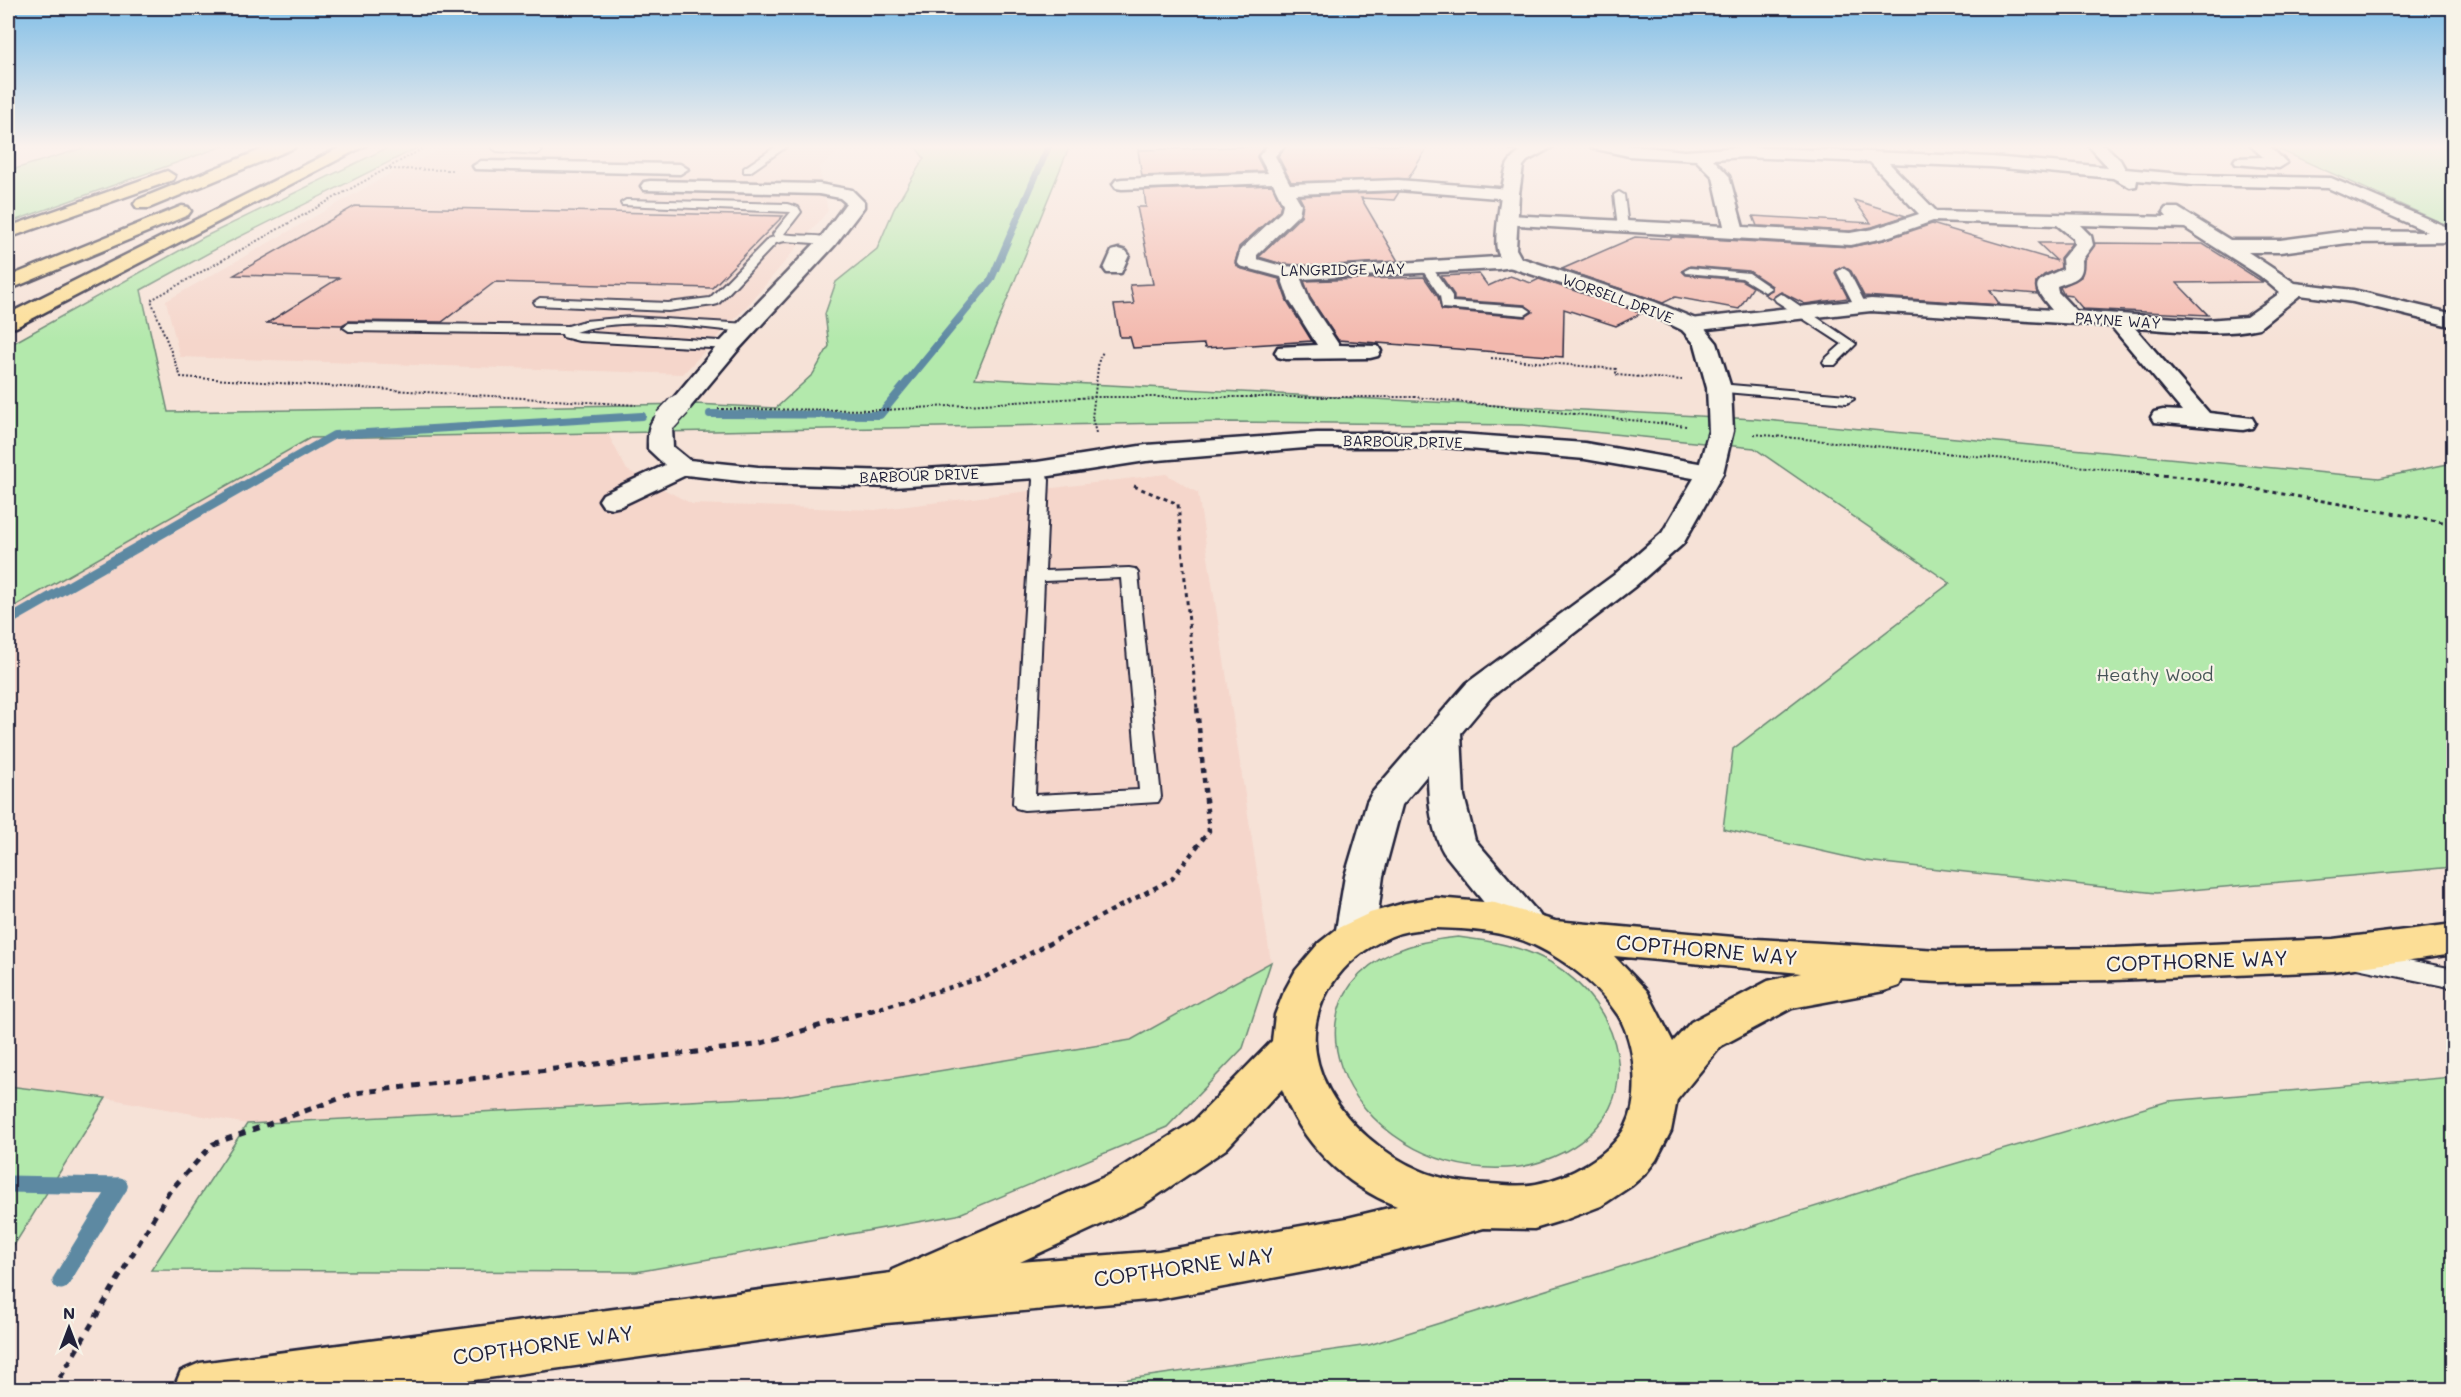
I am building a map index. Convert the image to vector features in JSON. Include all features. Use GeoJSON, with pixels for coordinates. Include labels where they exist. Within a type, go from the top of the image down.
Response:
{"type":"FeatureCollection","features":[{"type":"Feature","properties":{"kind":"highway"},"geometry":{"type":"LineString","coordinates":[[8,233],[71,210]]}},
{"type":"Feature","properties":{"kind":"highway"},"geometry":{"type":"LineString","coordinates":[[8,284],[185,210]]}},
{"type":"Feature","properties":{"kind":"highway"},"geometry":{"type":"LineString","coordinates":[[8,322],[229,210]]}},
{"type":"Feature","properties":{"kind":"highway"},"geometry":{"type":"LineString","coordinates":[[1436,913],[1480,914],[1537,929],[1585,955],[1617,983],[1641,1016],[1656,1053],[1658,1091],[1648,1131],[1622,1166],[1582,1192],[1533,1207],[1478,1208],[1421,1194],[1386,1178],[1348,1151],[1319,1119],[1301,1084],[1293,1048],[1296,1014],[1308,984],[1328,957],[1355,936],[1393,920],[1436,913]]}},
{"type":"Feature","properties":{"kind":"highway","name":"COPTHORNE WAY"},"geometry":{"type":"LineString","coordinates":[[1537,929],[1756,955],[1939,966],[2115,964],[2333,955],[2454,939]]}},
{"type":"Feature","properties":{"kind":"highway","name":"COPTHORNE WAY"},"geometry":{"type":"LineString","coordinates":[[1658,1091],[1706,1034],[1783,993],[1939,966]]}},
{"type":"Feature","properties":{"kind":"highway","name":"COPTHORNE WAY"},"geometry":{"type":"LineString","coordinates":[[886,1298],[1126,1190],[1210,1136],[1293,1048]]}},
{"type":"Feature","properties":{"kind":"highway","name":"COPTHORNE WAY"},"geometry":{"type":"LineString","coordinates":[[200,1389],[886,1298],[1159,1275],[1347,1241],[1478,1208]]}},
{"type":"Feature","properties":{"kind":"street"},"geometry":{"type":"LineString","coordinates":[[612,500],[682,467],[661,449],[660,428],[730,345],[828,241],[852,210]]}},
{"type":"Feature","properties":{"kind":"street","name":"LANGRIDGE WAY"},"geometry":{"type":"LineString","coordinates":[[1291,210],[1290,214],[1248,253],[1247,262],[1264,269],[1289,273],[1513,262]]}},
{"type":"Feature","properties":{"kind":"street"},"geometry":{"type":"LineString","coordinates":[[1509,210],[1506,249],[1513,262]]}},
{"type":"Feature","properties":{"kind":"street"},"geometry":{"type":"LineString","coordinates":[[1729,210],[1735,233]]}},
{"type":"Feature","properties":{"kind":"street"},"geometry":{"type":"LineString","coordinates":[[1925,210],[1931,216]]}},
{"type":"Feature","properties":{"kind":"street"},"geometry":{"type":"LineString","coordinates":[[2171,210],[2289,288],[2353,296],[2454,321]]}},
{"type":"Feature","properties":{"kind":"street"},"geometry":{"type":"LineString","coordinates":[[2395,210],[2454,237]]}},
{"type":"Feature","properties":{"kind":"street"},"geometry":{"type":"LineString","coordinates":[[1508,220],[1850,239],[1877,234],[1931,216],[2190,223]]}},
{"type":"Feature","properties":{"kind":"street"},"geometry":{"type":"LineString","coordinates":[[2062,220],[2082,236],[2084,245],[2072,259],[2073,272],[2046,283],[2048,293],[2069,317]]}},
{"type":"Feature","properties":{"kind":"street"},"geometry":{"type":"LineString","coordinates":[[2228,246],[2280,246],[2349,237],[2454,237]]}},
{"type":"Feature","properties":{"kind":"street","name":"WORSELL DRIVE"},"geometry":{"type":"LineString","coordinates":[[1355,936],[1364,876],[1385,802],[1479,690],[1624,581],[1673,538],[1710,473],[1721,431],[1719,388],[1706,343],[1690,325],[1648,306],[1513,262]]}},
{"type":"Feature","properties":{"kind":"street"},"geometry":{"type":"LineString","coordinates":[[1289,273],[1299,300],[1331,350]]}},
{"type":"Feature","properties":{"kind":"street","name":"PAYNE WAY"},"geometry":{"type":"LineString","coordinates":[[1690,325],[1860,305],[2206,326],[2251,322],[2290,295],[2289,288]]}},
{"type":"Feature","properties":{"kind":"street"},"geometry":{"type":"LineString","coordinates":[[2117,320],[2202,420]]}},
{"type":"Feature","properties":{"kind":"street"},"geometry":{"type":"LineString","coordinates":[[1286,352],[1370,351]]}},
{"type":"Feature","properties":{"kind":"street"},"geometry":{"type":"LineString","coordinates":[[2163,417],[2243,423]]}},
{"type":"Feature","properties":{"kind":"street","name":"BARBOUR DRIVE"},"geometry":{"type":"LineString","coordinates":[[682,467],[758,476],[893,479],[1037,470],[1146,453],[1317,440],[1445,440],[1585,451],[1710,473]]}},
{"type":"Feature","properties":{"kind":"street"},"geometry":{"type":"LineString","coordinates":[[1444,731],[1446,796],[1457,844],[1537,929]]}},
{"type":"Feature","properties":{"kind":"lane"},"geometry":{"type":"LineString","coordinates":[[782,238],[778,234],[796,212],[795,210]]}},
{"type":"Feature","properties":{"kind":"lane"},"geometry":{"type":"LineString","coordinates":[[1621,210],[1623,227]]}},
{"type":"Feature","properties":{"kind":"lane"},"geometry":{"type":"LineString","coordinates":[[540,302],[668,307],[704,304],[721,296],[772,241],[782,238],[828,241]]}},
{"type":"Feature","properties":{"kind":"lane"},"geometry":{"type":"LineString","coordinates":[[1427,268],[1446,296],[1446,305],[1526,311]]}},
{"type":"Feature","properties":{"kind":"lane"},"geometry":{"type":"LineString","coordinates":[[1690,271],[1745,274],[1766,288]]}},
{"type":"Feature","properties":{"kind":"lane"},"geometry":{"type":"LineString","coordinates":[[1843,272],[1860,305]]}},
{"type":"Feature","properties":{"kind":"lane"},"geometry":{"type":"LineString","coordinates":[[1780,298],[1850,344],[1830,362]]}},
{"type":"Feature","properties":{"kind":"lane"},"geometry":{"type":"LineString","coordinates":[[349,327],[569,330],[584,324],[609,322],[748,328]]}},
{"type":"Feature","properties":{"kind":"lane"},"geometry":{"type":"LineString","coordinates":[[569,330],[568,334],[579,337],[730,345]]}},
{"type":"Feature","properties":{"kind":"lane"},"geometry":{"type":"LineString","coordinates":[[1719,388],[1846,399]]}},
{"type":"Feature","properties":{"kind":"lane"},"geometry":{"type":"LineString","coordinates":[[1036,576],[1129,573],[1150,797],[1024,803],[1041,480],[1037,470]]}},
{"type":"Feature","properties":{"kind":"lane"},"geometry":{"type":"LineString","coordinates":[[2333,955],[2454,979]]}},
{"type":"Feature","properties":{"kind":"path"},"geometry":{"type":"LineString","coordinates":[[312,210],[151,300],[181,377],[639,406]]}},
{"type":"Feature","properties":{"kind":"path"},"geometry":{"type":"LineString","coordinates":[[1097,438],[1092,418],[1099,359],[1103,352]]}},
{"type":"Feature","properties":{"kind":"path"},"geometry":{"type":"LineString","coordinates":[[1491,358],[1616,369],[1616,375],[1690,381]]}},
{"type":"Feature","properties":{"kind":"path"},"geometry":{"type":"LineString","coordinates":[[710,409],[885,410],[1095,397],[1415,397],[1696,428]]}},
{"type":"Feature","properties":{"kind":"path"},"geometry":{"type":"LineString","coordinates":[[1748,434],[2192,478],[2454,524]]}},
{"type":"Feature","properties":{"kind":"path"},"geometry":{"type":"LineString","coordinates":[[53,1389],[169,1192],[213,1144],[355,1093],[755,1045],[985,978],[1172,879],[1209,831],[1178,504],[1127,483]]}},
{"type":"Feature","properties":{"kind":"shaded area"},"geometry":{"type":"Polygon","coordinates":[[[326,210],[828,211],[749,304],[683,374],[180,357],[166,301],[326,210]]]}},
{"type":"Feature","properties":{"kind":"shaded area"},"geometry":{"type":"Polygon","coordinates":[[[608,434],[627,470],[692,504],[875,510],[1166,474],[1198,493],[1271,962],[1131,1040],[784,1096],[247,1124],[106,1098],[8,1086],[8,610],[310,438],[608,434]]]}},
{"type":"Feature","properties":{"kind":"green space"},"geometry":{"type":"Polygon","coordinates":[[[8,210],[44,210],[8,223],[8,210]]]}},
{"type":"Feature","properties":{"kind":"green space","name":"Heathy Wood"},"geometry":{"type":"Polygon","coordinates":[[[259,210],[293,210],[141,290],[168,412],[695,404],[776,408],[813,374],[829,346],[825,314],[836,282],[877,249],[893,210],[1043,210],[975,378],[1755,419],[2379,478],[2453,463],[2453,867],[2156,893],[1865,861],[1723,829],[1733,749],[1950,583],[1754,448],[1522,425],[1229,422],[310,438],[8,610],[8,346],[204,237],[259,210]]]}},
{"type":"Feature","properties":{"kind":"green space"},"geometry":{"type":"Polygon","coordinates":[[[2414,210],[2453,210],[2453,228],[2414,210]]]}},
{"type":"Feature","properties":{"kind":"green space"},"geometry":{"type":"Polygon","coordinates":[[[1458,937],[1517,948],[1550,962],[1575,981],[1595,1003],[1609,1028],[1617,1055],[1618,1082],[1610,1108],[1593,1131],[1566,1151],[1543,1161],[1519,1167],[1456,1164],[1404,1142],[1365,1108],[1341,1067],[1336,1023],[1352,984],[1392,953],[1458,937]]]}},
{"type":"Feature","properties":{"kind":"green space"},"geometry":{"type":"Polygon","coordinates":[[[1271,962],[1243,1048],[1167,1127],[957,1215],[636,1272],[151,1270],[247,1124],[784,1096],[1131,1040],[1271,962]]]}},
{"type":"Feature","properties":{"kind":"green space"},"geometry":{"type":"Polygon","coordinates":[[[2453,1077],[2453,1389],[1057,1389],[1369,1345],[1930,1171],[2169,1101],[2453,1077]]]}},
{"type":"Feature","properties":{"kind":"green space"},"geometry":{"type":"Polygon","coordinates":[[[8,1086],[106,1098],[8,1255],[8,1086]]]}},
{"type":"Feature","properties":{"kind":"building"},"geometry":{"type":"Polygon","coordinates":[[[348,210],[534,210],[783,216],[712,288],[495,282],[442,322],[349,321],[342,325],[267,323],[339,278],[234,275],[348,210]]]}},
{"type":"Feature","properties":{"kind":"building"},"geometry":{"type":"Polygon","coordinates":[[[1138,210],[1279,210],[1239,247],[1235,263],[1239,268],[1279,279],[1287,301],[1312,341],[1205,348],[1204,344],[1133,348],[1130,337],[1120,337],[1114,305],[1134,304],[1130,285],[1153,284],[1138,210]]]}},
{"type":"Feature","properties":{"kind":"building"},"geometry":{"type":"Polygon","coordinates":[[[1302,210],[1368,210],[1398,261],[1319,266],[1282,264],[1259,257],[1301,216],[1302,210]]]}},
{"type":"Feature","properties":{"kind":"building"},"geometry":{"type":"Polygon","coordinates":[[[1862,210],[1887,210],[1906,216],[1872,227],[1850,231],[1757,226],[1753,216],[1871,223],[1862,210]]]}},
{"type":"Feature","properties":{"kind":"building"},"geometry":{"type":"Polygon","coordinates":[[[1932,224],[2057,261],[2038,243],[2072,243],[2060,258],[2061,268],[2044,275],[2036,283],[2037,294],[1990,290],[2000,305],[1864,296],[1851,271],[1844,266],[1835,273],[1848,298],[1805,304],[1781,292],[1772,299],[1764,294],[1772,290],[1772,286],[1749,271],[1690,266],[1682,271],[1686,275],[1741,280],[1753,287],[1739,309],[1675,297],[1663,303],[1562,269],[1635,237],[1850,247],[1884,240],[1932,224]]]}},
{"type":"Feature","properties":{"kind":"building"},"geometry":{"type":"Polygon","coordinates":[[[2095,243],[2203,244],[2263,282],[2177,283],[2208,315],[2083,309],[2072,296],[2064,295],[2060,287],[2081,277],[2084,261],[2095,243]]]}},
{"type":"Feature","properties":{"kind":"building"},"geometry":{"type":"Polygon","coordinates":[[[1479,274],[1488,286],[1510,276],[1531,283],[1539,279],[1642,313],[1616,326],[1564,309],[1563,357],[1338,340],[1311,299],[1304,281],[1424,277],[1438,297],[1442,310],[1525,317],[1533,312],[1525,305],[1454,300],[1454,295],[1441,276],[1479,274]]]}},
{"type":"Feature","properties":{"kind":"waterway"},"geometry":{"type":"LineString","coordinates":[[983,290],[991,280],[1021,210]]}},
{"type":"Feature","properties":{"kind":"waterway"},"geometry":{"type":"LineString","coordinates":[[710,414],[880,415],[984,288]]}},
{"type":"Feature","properties":{"kind":"waterway"},"geometry":{"type":"LineString","coordinates":[[267,473],[334,435],[642,416]]}},
{"type":"Feature","properties":{"kind":"waterway"},"geometry":{"type":"LineString","coordinates":[[8,621],[269,472]]}},
{"type":"Feature","properties":{"kind":"waterway"},"geometry":{"type":"LineString","coordinates":[[8,1184],[119,1186],[61,1281]]}}]}
